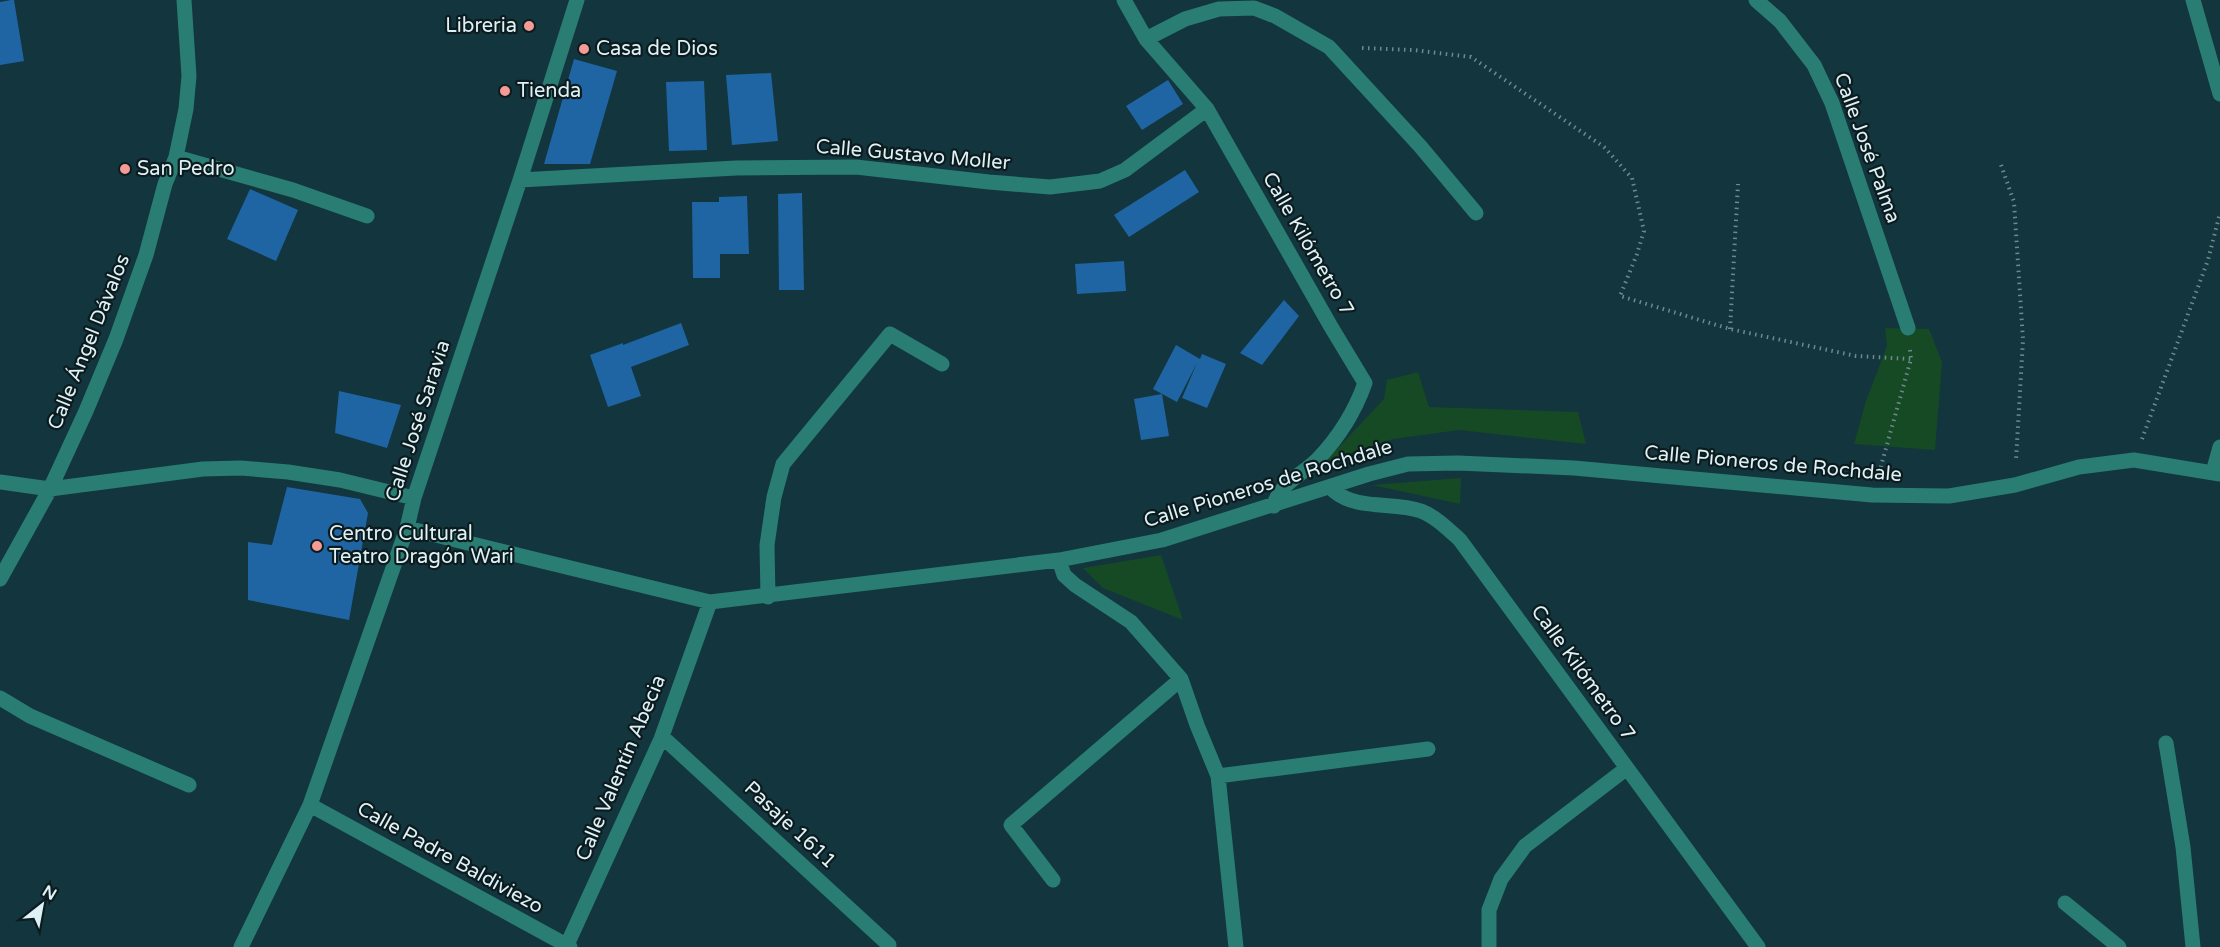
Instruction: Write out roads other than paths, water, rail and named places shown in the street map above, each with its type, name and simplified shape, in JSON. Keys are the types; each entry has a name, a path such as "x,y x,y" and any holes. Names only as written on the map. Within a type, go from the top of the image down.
{"street":[{"name":"Calle Ángel Dávalos","path":"0,579 50,489 116,339 147,255 162,194 176,157 186,109 189,76 184,0"},
{"name":"Calle José Saravia","path":"241,947 310,805 407,528 414,498 520,180 577,0"},
{"name":"Calle Kilómetro 7","path":"1124,0 1146,39 1207,109 1365,383 1357,407 1346,422 1318,459 1278,494 1274,506"},
{"name":"Calle José Palma","path":"1756,0 1780,21 1814,65 1832,103 1908,328"},
{"path":"2193,0 2220,94"},
{"path":"1146,39 1185,19 1219,9 1254,8 1275,16 1329,47 1420,146 1476,213"},
{"name":"Calle Gustavo Moller","path":"520,180 736,168 856,167 1050,187 1100,181 1125,170 1207,109"},
{"path":"176,157 293,190 367,216"},
{"path":"768,597 767,545 774,497 783,464 890,334 942,364"},
{"path":"2217,473 2220,447"},
{"name":"Calle Pioneros de Rochdale","path":"407,528 710,602 768,597 1059,560 1161,540 1274,506 1368,474 1408,464 1458,463 1574,468 1872,495 1949,496 2015,484 2079,467 2134,460 2217,473"},
{"path":"0,482 50,489 203,469 241,468 340,480 414,498"},
{"name":"Calle Kilómetro 7","path":"1333,486 1334,491 1349,501 1406,507 1424,512 1442,523 1460,540 1758,947"},
{"path":"1059,560 1064,575 1075,585 1131,622 1181,679 1218,776 1236,947"},
{"name":"Calle Valentín Abecia","path":"567,946 661,739 710,602"},
{"path":"1053,880 1011,825 1181,679"},
{"path":"0,698 30,716 189,785"},
{"name":"Pasaje 1611","path":"661,739 668,742 889,945"},
{"path":"2166,743 2183,847 2193,947"},
{"path":"1218,776 1428,749"},
{"path":"1488,947 1490,910 1501,879 1525,846 1627,768"},
{"name":"Calle Padre Baldiviezo","path":"310,805 567,946"},
{"path":"2065,903 2118,947"}],"place":[{"name":"Libreria","path":"529,26"},
{"name":"Casa de Dios","path":"584,49"},
{"name":"Tienda","path":"505,91"},
{"name":"San Pedro","path":"125,169"},
{"name":"Centro Cultural Teatro Dragón Wari","path":"317,546"}]}
